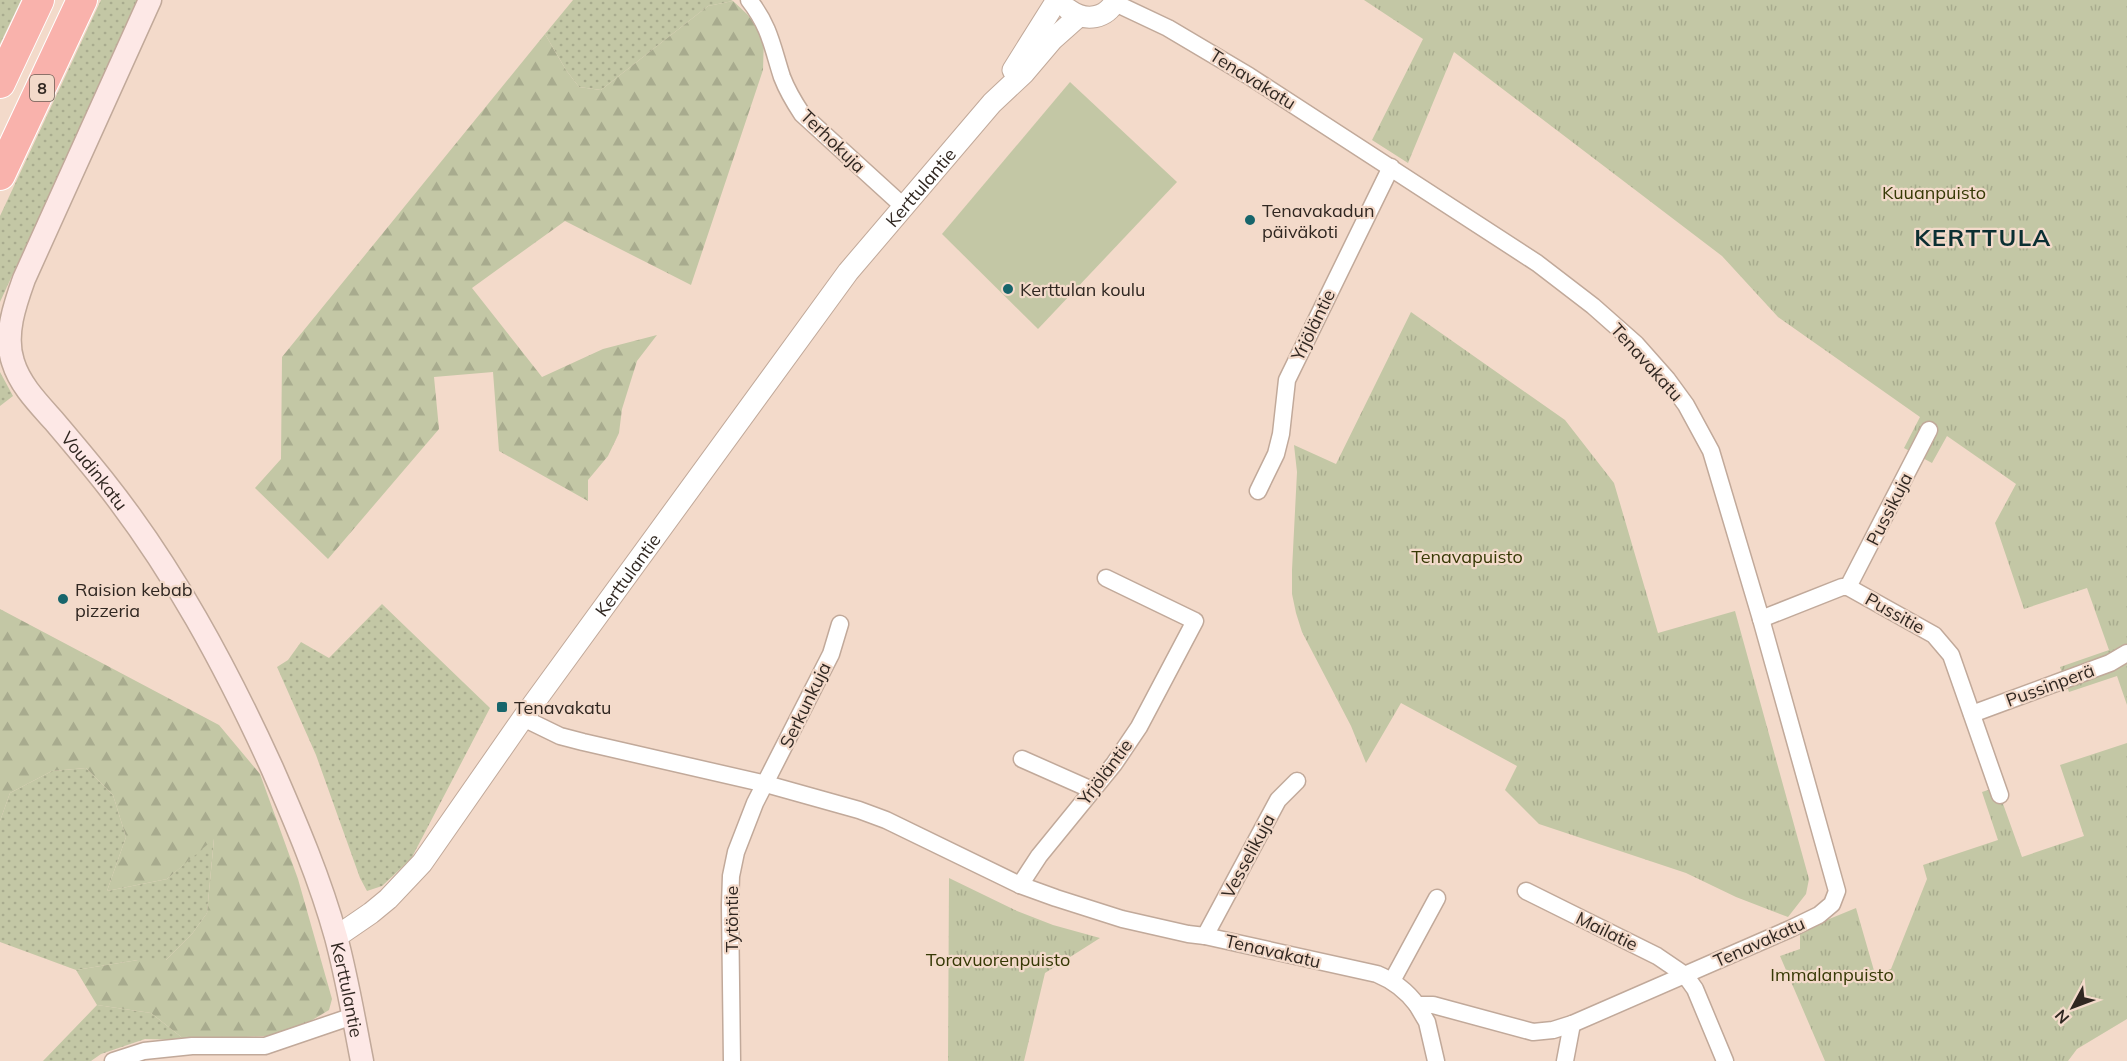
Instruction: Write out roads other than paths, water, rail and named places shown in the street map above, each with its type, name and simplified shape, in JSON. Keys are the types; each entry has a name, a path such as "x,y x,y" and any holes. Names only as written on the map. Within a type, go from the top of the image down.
{"highway":[{"name":"8","path":"0,83 39,0"},
{"name":"8","path":"0,175 82,0"}],"main road":[{"name":"Voudinkatu","path":"150,0 16,301 11,319 12,361 31,395 104,481 147,539 191,609 242,703 302,836 336,937"},
{"name":"Kerttulantie","path":"336,937 362,1061"}],"street":[{"name":"Terhokuja","path":"749,0 761,15 771,36 782,77 791,98 802,114 903,206"},
{"name":"Kerttulantie","path":"992,103 1059,0"},
{"path":"1059,0 1079,16 1097,17 1110,9 1115,1"},
{"name":"Tenavakatu","path":"524,718 560,736 766,784 859,810 886,820 1020,885 1122,919 1377,974 1407,992 1417,1005 1433,1005 1533,1032 1553,1030 1572,1024 1819,915 1833,904 1837,891 1761,619 1711,451 1686,405 1667,379 1636,345 1593,306 1537,263 1391,167 1188,39 1115,1"},
{"name":"Kerttulantie","path":"336,937 371,913 422,863 524,718 848,272 992,103 1024,73 1052,40 1079,16"},
{"name":"Yrjöläntie","path":"1258,491 1276,454 1281,434 1287,380 1391,167"},
{"name":"Pussikuja","path":"1848,587 1929,430"},
{"name":"Yrjöläntie","path":"1020,885 1040,856 1114,764 1139,727 1195,621 1106,578"},
{"name":"Pussitie","path":"1761,619 1842,587 1848,587 1934,635 1951,655 2000,795"},
{"name":"Serkunkuja","path":"766,784 831,654 840,624"},
{"name":"Pussinperä","path":"1972,714 2110,663 2127,653"},
{"path":"1022,759 1092,790"},
{"name":"Vesselikuja","path":"1205,936 1278,800 1297,782"},
{"name":"Tytöntie","path":"732,1061 731,876 736,852 755,803 766,784"},
{"name":"Mailatie","path":"1526,891 1658,956 1685,975"},
{"path":"1392,981 1437,898"},
{"path":"1685,975 1695,989 1725,1061"},
{"path":"1417,1005 1427,1022 1436,1061"},
{"path":"113,1061 144,1051 192,1046 265,1047 353,1016"},
{"path":"1565,1061 1572,1024"}],"place":[{"name":"Tenavakadun päiväkoti","path":"1250,220"},
{"name":"Kerttulan koulu","path":"1008,289"},
{"name":"Raision kebab pizzeria","path":"63,599"},
{"name":"Tenavakatu","path":"502,707"}],"district":[{"name":"KERTTULA","path":"1983,237"}],"park label":[{"name":"Kuuanpuisto","path":"1934,192"},
{"name":"Tenavapuisto","path":"1467,556"},
{"name":"Toravuorenpuisto","path":"998,959"},
{"name":"Immalanpuisto","path":"1832,974"}]}
